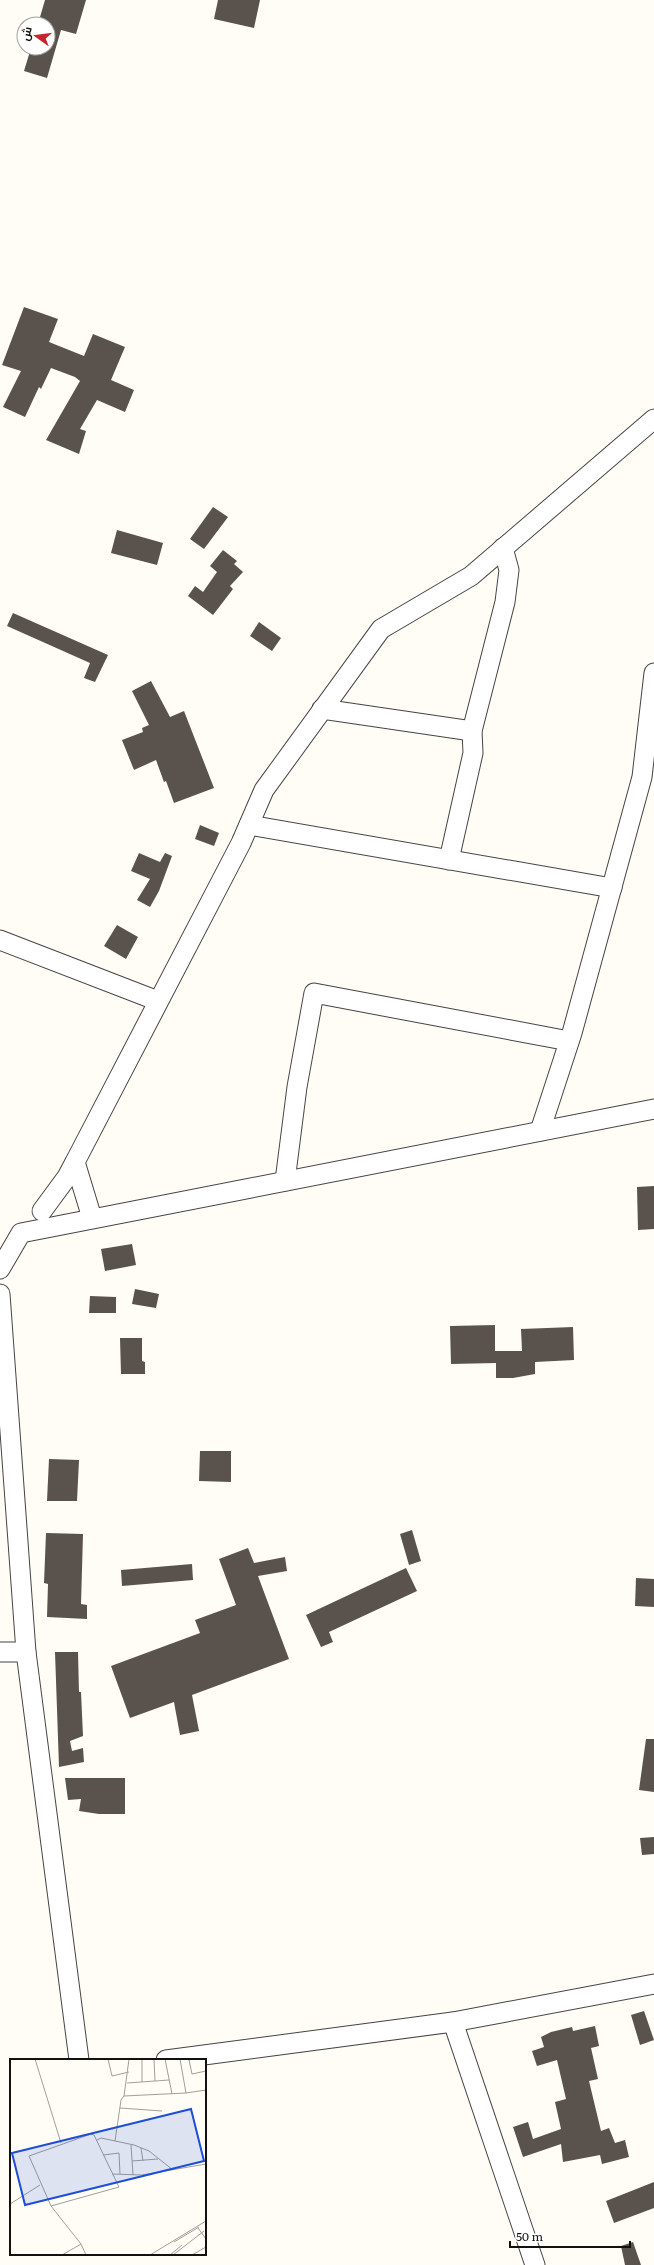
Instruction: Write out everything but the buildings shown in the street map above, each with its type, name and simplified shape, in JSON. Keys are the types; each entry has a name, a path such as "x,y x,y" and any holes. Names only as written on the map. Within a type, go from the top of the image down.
{"street":[{"path":"42,1211 67,1177 75,1162 249,825 264,790 381,629 471,576 654,419"},
{"path":"449,860 473,753 472,731 505,602 509,570 503,548"},
{"path":"540,1131 569,1041 642,777 654,673"},
{"path":"322,709 472,731"},
{"path":"249,825 612,888"},
{"path":"0,940 158,1001"},
{"path":"285,1181 297,1087 314,993 569,1041"},
{"path":"0,1269 21,1232 654,1110"},
{"path":"75,1162 92,1218"},
{"path":"0,1294 26,1652 79,2059"},
{"path":"0,1652 26,1652"},
{"path":"174,2059 453,2022 654,1984"},
{"path":"453,2022 535,2265"}]}
